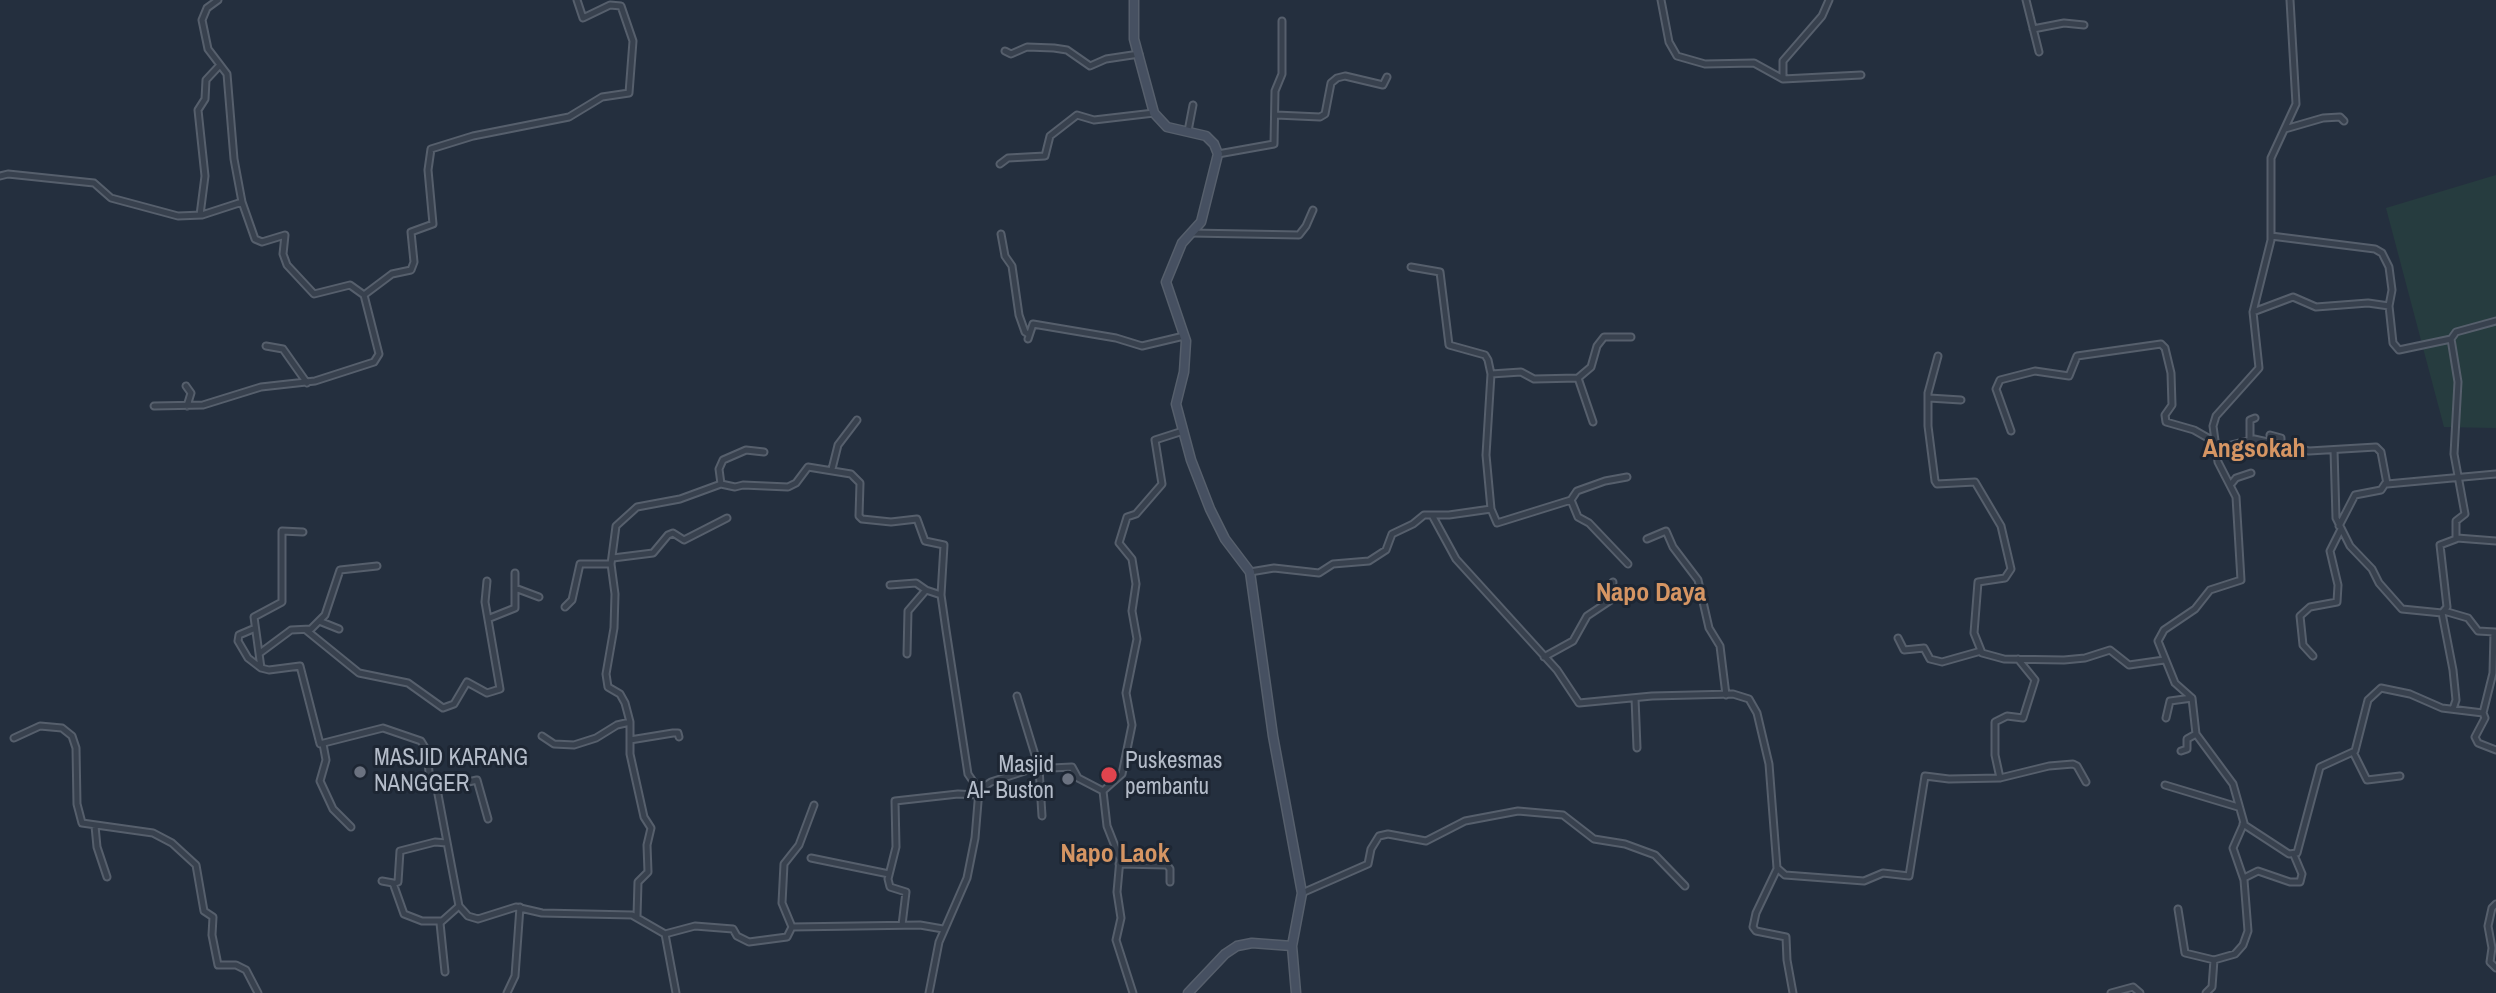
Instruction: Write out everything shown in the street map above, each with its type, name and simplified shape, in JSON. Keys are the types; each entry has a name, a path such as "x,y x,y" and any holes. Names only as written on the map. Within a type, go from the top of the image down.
{"street":[{"path":"154,406 187,406 237,397 261,387 307,383 374,362 379,356 364,295 350,285 314,293 287,265 283,254 285,235 262,242 255,239 243,202 234,159 227,74 208,50 202,20 208,8 218,0"},
{"path":"364,295 392,274 411,270 414,261 411,232 433,224 428,170 431,149 473,136 489,135 525,124 569,117 602,97 629,93 634,51 621,6 610,5 585,19 580,15 577,0"},
{"path":"1134,0 1134,39 1154,113 1164,125 1206,135 1218,154 1204,215 1174,259 1166,282 1185,335 1184,372 1176,399 1191,460 1217,527 1250,572 1272,736 1302,893 1292,946 1296,993"},
{"path":"1661,0 1669,42 1677,56 1705,64 1754,63 1783,79 1861,75"},
{"path":"1783,79 1783,61 1822,16 1829,0"},
{"path":"2026,0 2039,52"},
{"path":"2178,909 2185,953 2214,960 2233,955 2244,944 2249,918 2244,877 2233,848 2243,824 2233,784 2196,734 2192,698 2178,686 2158,642 2164,630 2195,609 2210,590 2241,580 2237,553 2237,503 2232,483 2220,467 2213,426 2216,416 2259,368 2253,312 2271,236 2271,158 2295,109 2291,0"},
{"path":"1218,154 1273,145 1275,91 1282,74 1282,21"},
{"path":"2033,29 2064,23 2084,25"},
{"path":"1005,51 1011,54 1027,47 1067,50 1090,66 1106,59 1139,54"},
{"path":"200,215 205,176 198,108 205,99 206,80 219,66"},
{"path":"1276,115 1321,117 1325,114 1328,93 1334,79 1345,76 1383,85 1387,77"},
{"path":"1188,131 1193,105"},
{"path":"1000,164 1008,158 1045,156 1050,136 1077,115 1094,120 1154,113"},
{"path":"2285,129 2323,118 2340,117 2344,121"},
{"path":"0,176 8,174 94,183 111,198 178,216 200,215 243,202"},
{"path":"1191,233 1299,235 1312,210"},
{"path":"1000,234 1005,256 1012,266 1019,315 1028,336 1033,324 1116,338 1142,346 1185,335"},
{"path":"2271,236 2364,247 2382,253 2392,281 2389,306 2393,343 2397,350 2451,339 2456,332 2496,321"},
{"path":"1411,267 1440,272 1449,328 1448,343 1487,356 1491,374 1486,454 1491,509 1497,523 1571,500 1577,491 1605,481 1627,477"},
{"path":"2253,312 2293,297 2316,307 2368,303 2389,306"},
{"path":"1491,374 1521,372 1534,379 1578,378 1591,367 1597,346 1604,337 1631,337"},
{"path":"2451,339 2458,382 2454,454 2465,514 2456,521 2457,538"},
{"path":"2011,431 1996,389 2000,380 2035,372 2069,376 2077,356 2161,344 2165,348 2171,373 2172,405 2165,415 2166,422 2194,430 2215,446 2250,439 2281,447 2334,450 2378,448 2385,484 2383,489 2354,497 2330,555 2338,585 2337,602 2329,606 2310,607 2300,616 2303,645 2313,656"},
{"path":"266,346 283,349 307,383"},
{"path":"1938,356 1930,378 1928,398 1928,426 1935,481 1937,484 1975,482 2001,526 2011,569 2005,578 1978,582 1974,629 1981,651"},
{"path":"1578,378 1593,422"},
{"path":"186,386 191,393 187,406"},
{"path":"1928,398 1961,400"},
{"path":"2250,439 2250,420 2255,418"},
{"path":"832,469 836,448 857,420"},
{"path":"2213,426 2217,434"},
{"path":"1102,791 1122,774 1132,725 1126,693 1137,639 1132,611 1136,584 1132,560 1119,543 1127,517 1136,514 1162,484 1155,440 1183,431"},
{"path":"2270,435 2281,439 2281,447"},
{"path":"722,484 719,469 723,460 747,450 764,452"},
{"path":"2334,450 2334,507 2340,528 2354,552 2372,569 2379,583 2402,610 2443,612 2468,618 2478,631 2495,632 2494,673 2483,713 2485,718 2475,737 2479,744 2496,750"},
{"path":"637,916 638,882 648,872 647,845 651,832 644,817 630,740 630,722 623,698 610,689 606,674 614,628 612,561 616,526 637,507 680,499 722,484 780,489 796,483 806,467 832,469 850,474 860,483 862,519 891,522 917,519 925,541 944,545 941,595 968,774 978,792 975,838 967,878 943,929 929,993"},
{"path":"2232,483 2236,478 2250,473"},
{"path":"2385,484 2496,474"},
{"path":"1571,500 1578,517 1589,523 1628,564"},
{"path":"1250,572 1274,568 1319,573 1333,564 1369,561 1386,550 1391,534 1413,524 1424,514 1491,509"},
{"path":"1432,515 1456,559 1544,657 1579,703 1635,698 1746,696 1757,713 1769,764 1777,869 1756,913 1753,926 1756,931 1786,937 1793,993"},
{"path":"565,607 572,600 580,564 653,553 668,535 673,533 684,540 727,517"},
{"path":"261,667 253,629 256,615 282,602 282,531 303,532"},
{"path":"1647,538 1666,531 1673,547 1698,580 1709,628 1720,646 1726,695"},
{"path":"2452,709 2456,700 2443,612 2447,607 2440,545 2457,538 2496,541"},
{"path":"306,630 328,612 340,570 377,566"},
{"path":"490,618 514,609 515,573"},
{"path":"260,653 291,629 306,630 359,673 408,683 443,708 454,704 467,682 487,693 500,689 485,597 486,580"},
{"path":"1544,657 1573,641 1587,616 1611,600 1613,582"},
{"path":"890,585 916,583 941,595"},
{"path":"515,588 539,597"},
{"path":"907,654 908,611 926,590"},
{"path":"319,621 339,629"},
{"path":"253,629 239,635 238,641 248,658 269,670 300,666 308,688 317,742 323,744 383,728 418,739 427,751 429,772 437,789 459,906 465,915 475,919 520,907 542,913 637,916 665,934 676,993"},
{"path":"1898,638 1902,649 1913,651 1924,648 1930,659 1942,662 1981,651 1995,658 2018,659 2085,658 2110,650 2129,665 2164,660"},
{"path":"2000,778 1995,755 1995,722 2007,716 2023,718 2035,680 2018,659"},
{"path":"2400,776 2367,780 2353,752 2368,700 2381,688 2410,694 2436,706 2483,713"},
{"path":"1017,696 1039,768 1042,816"},
{"path":"1635,698 1637,748"},
{"path":"2166,718 2170,702 2192,698"},
{"path":"542,736 554,744 574,745 596,738 617,724 630,722"},
{"path":"14,738 40,726 62,728 72,736 76,748 79,819 82,824 153,833 172,843 195,865 204,911 213,917 212,935 217,947 218,965 236,965 246,970 258,993"},
{"path":"630,740 673,733 678,733 679,737"},
{"path":"2181,751 2187,749 2188,738 2196,734"},
{"path":"323,744 326,767 320,781 334,809 351,827"},
{"path":"2294,855 2300,847 2320,767 2353,752"},
{"path":"1777,869 1788,876 1864,881 1883,873 1907,877 1911,873 1925,776 1949,779 2000,778 2049,765 2073,764 2086,782"},
{"path":"902,925 906,892 890,887 889,874 896,847 896,800 978,792 990,782 1039,768 1074,768 1078,778 1102,791"},
{"path":"437,789 477,780 488,819"},
{"path":"2165,785 2238,807"},
{"path":"1102,791 1107,826 1119,864 1117,892 1121,918 1116,940 1133,993"},
{"path":"665,934 691,926 732,929 737,936 751,943 787,937 792,927 782,903 784,864 799,845 814,805"},
{"path":"1302,893 1368,864 1371,849 1379,836 1388,834 1426,841 1465,821 1518,811 1563,815 1594,839 1625,844 1655,855 1685,886"},
{"path":"2243,824 2294,855 2302,874 2300,882 2290,882 2258,871 2244,877"},
{"path":"95,826 97,846 107,877"},
{"path":"382,881 393,884 398,882 400,851 435,842 447,843"},
{"path":"811,858 889,874"},
{"path":"1119,864 1168,866 1170,882"},
{"path":"393,884 404,914 422,921 441,921 459,906"},
{"path":"2496,904 2492,908 2488,926 2492,948 2490,962 2496,968"},
{"path":"507,993 515,976 520,907"},
{"path":"441,921 445,972"},
{"path":"792,927 902,925 943,929"},
{"path":"1188,993 1225,954 1237,946 1252,943 1292,946"},
{"path":"2206,993 2212,987 2214,960"},
{"path":"2111,993 2131,986 2140,993"}],"green space":[{"path":"2496,175 2496,428 2444,427 2386,208"}],"place":[{"name":"MASJID KARANG NANGGER","path":"360,772"},
{"name":"Puskesmas pembantu","path":"1109,775"},
{"name":"Masjid Al- Buston","path":"1068,779"}],"district":[{"name":"Angsokah","path":"2254,450"},
{"name":"Napo Daya","path":"1651,594"},
{"name":"Napo Laok","path":"1115,855"}]}
